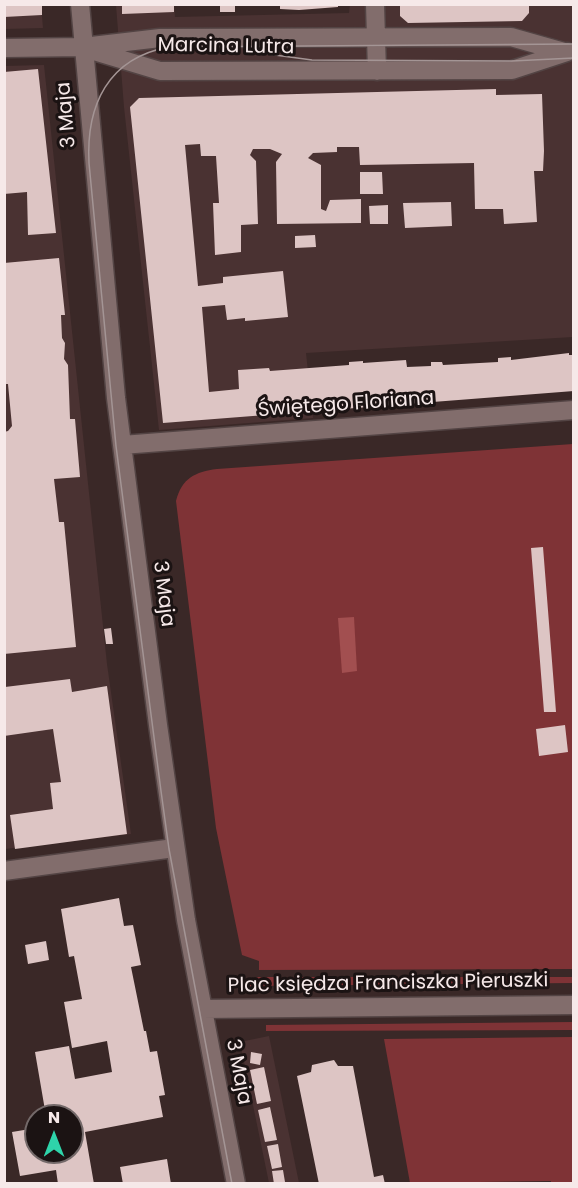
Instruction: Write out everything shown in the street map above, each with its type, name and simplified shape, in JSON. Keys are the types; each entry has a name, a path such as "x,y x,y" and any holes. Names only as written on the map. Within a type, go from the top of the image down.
{"street":[{"name":"3 Maja","path":"80,4 122,445 174,848 236,1184"},
{"path":"375,4 377,71"},
{"name":"Marcina Lutra","path":"83,47 160,38 511,37 569,52"},
{"name":"Marcina Lutra","path":"83,47 160,71 512,70 569,52"},
{"path":"4,48 83,47"},
{"name":"Świętego Floriana","path":"122,445 573,410"},
{"path":"4,871 174,848"},
{"name":"Plac księdza Franciszka Pieruszki","path":"203,1009 573,1005"}],"shaded area":[{"path":"350,4 573,5 573,337 306,353 313,418 159,430 124,107 116,5 174,5 175,17 349,13"},
{"path":"4,5 41,5 43,28 5,29"},
{"path":"44,65 107,664 131,834 5,849 4,66"},
{"path":"573,444 573,969 259,970 259,961 242,955 216,828 176,501 182,487 196,474 217,469"},
{"path":"354,617 357,671 342,673 338,618"},
{"path":"257,977 573,977 574,983 247,986"},
{"path":"573,1022 573,1030 266,1031 266,1025"},
{"path":"269,1036 299,1183 269,1183 240,1042"},
{"path":"573,1037 573,1183 551,1183 551,1181 410,1183 384,1039"}],"building":[{"path":"4,4 42,4 42,15 4,17"},
{"path":"122,4 174,4 174,12 122,14"},
{"path":"220,4 235,4 235,12 220,12"},
{"path":"280,4 338,4 338,7 299,10 280,9"},
{"path":"400,4 529,4 529,13 522,21 408,23 400,16"},
{"path":"38,69 56,233 28,235 27,192 4,194 4,72"},
{"path":"496,89 496,95 542,94 543,171 534,171 537,222 504,224 503,209 475,209 474,163 360,165 359,147 337,147 337,152 313,153 308,158 321,165 321,209 326,211 330,200 361,199 361,223 277,224 276,162 282,154 270,149 253,149 250,155 256,161 258,224 241,225 241,252 215,255 213,203 219,203 216,156 201,156 200,144 185,145 198,286 223,283 223,277 283,271 288,317 245,321 245,318 227,320 225,305 202,307 209,392 239,389 238,370 269,368 270,371 349,365 349,362 406,360 407,367 431,366 431,362 442,362 443,365 498,362 498,358 511,357 511,360 569,353 569,355 574,355 574,391 163,423 130,107 139,98"},
{"path":"360,172 382,172 383,194 360,194"},
{"path":"451,202 452,226 405,228 403,203"},
{"path":"388,205 388,224 370,224 369,206"},
{"path":"315,235 316,247 295,248 295,236"},
{"path":"59,258 65,315 61,315 62,338 65,343 64,359 68,365 70,419 75,419 80,477 54,479 59,522 64,522 76,647 4,654 4,432 12,426 8,384 4,384 4,263"},
{"path":"543,547 556,712 544,712 531,548"},
{"path":"111,628 113,644 106,644 104,629"},
{"path":"70,679 72,692 107,686 127,834 15,849 10,815 53,809 50,783 61,782 53,729 4,736 5,687"},
{"path":"565,725 568,752 539,756 536,729"},
{"path":"119,898 124,926 133,925 141,965 131,967 144,1031 146,1031 150,1052 157,1051 165,1095 159,1096 163,1117 85,1132 94,1184 58,1184 56,1170 20,1176 12,1132 24,1130 24,1164 84,1164 84,1104 44,1104 35,1052 69,1046 75,1079 112,1072 107,1041 72,1048 64,1002 82,999 74,956 69,957 61,909"},
{"path":"46,941 49,960 28,964 25,945"},
{"path":"251,1052 262,1054 260,1065 250,1063"},
{"path":"334,1060 338,1066 353,1066 374,1177 383,1175 385,1184 319,1184 297,1076 311,1072 312,1065"},
{"path":"264,1067 271,1101 257,1104 250,1070"},
{"path":"270,1107 277,1140 265,1142 258,1110"},
{"path":"278,1144 282,1167 272,1169 267,1146"},
{"path":"167,1159 171,1184 123,1184 120,1167"},
{"path":"283,1170 285,1182 274,1184 272,1171"}],"tram line":[{"path":"232,1184 169,849 116,446 89,163 89,142 97,104 105,87 116,73 130,62 148,53 169,47 574,44"},
{"path":"260,53 312,60 512,61 574,58"}]}
